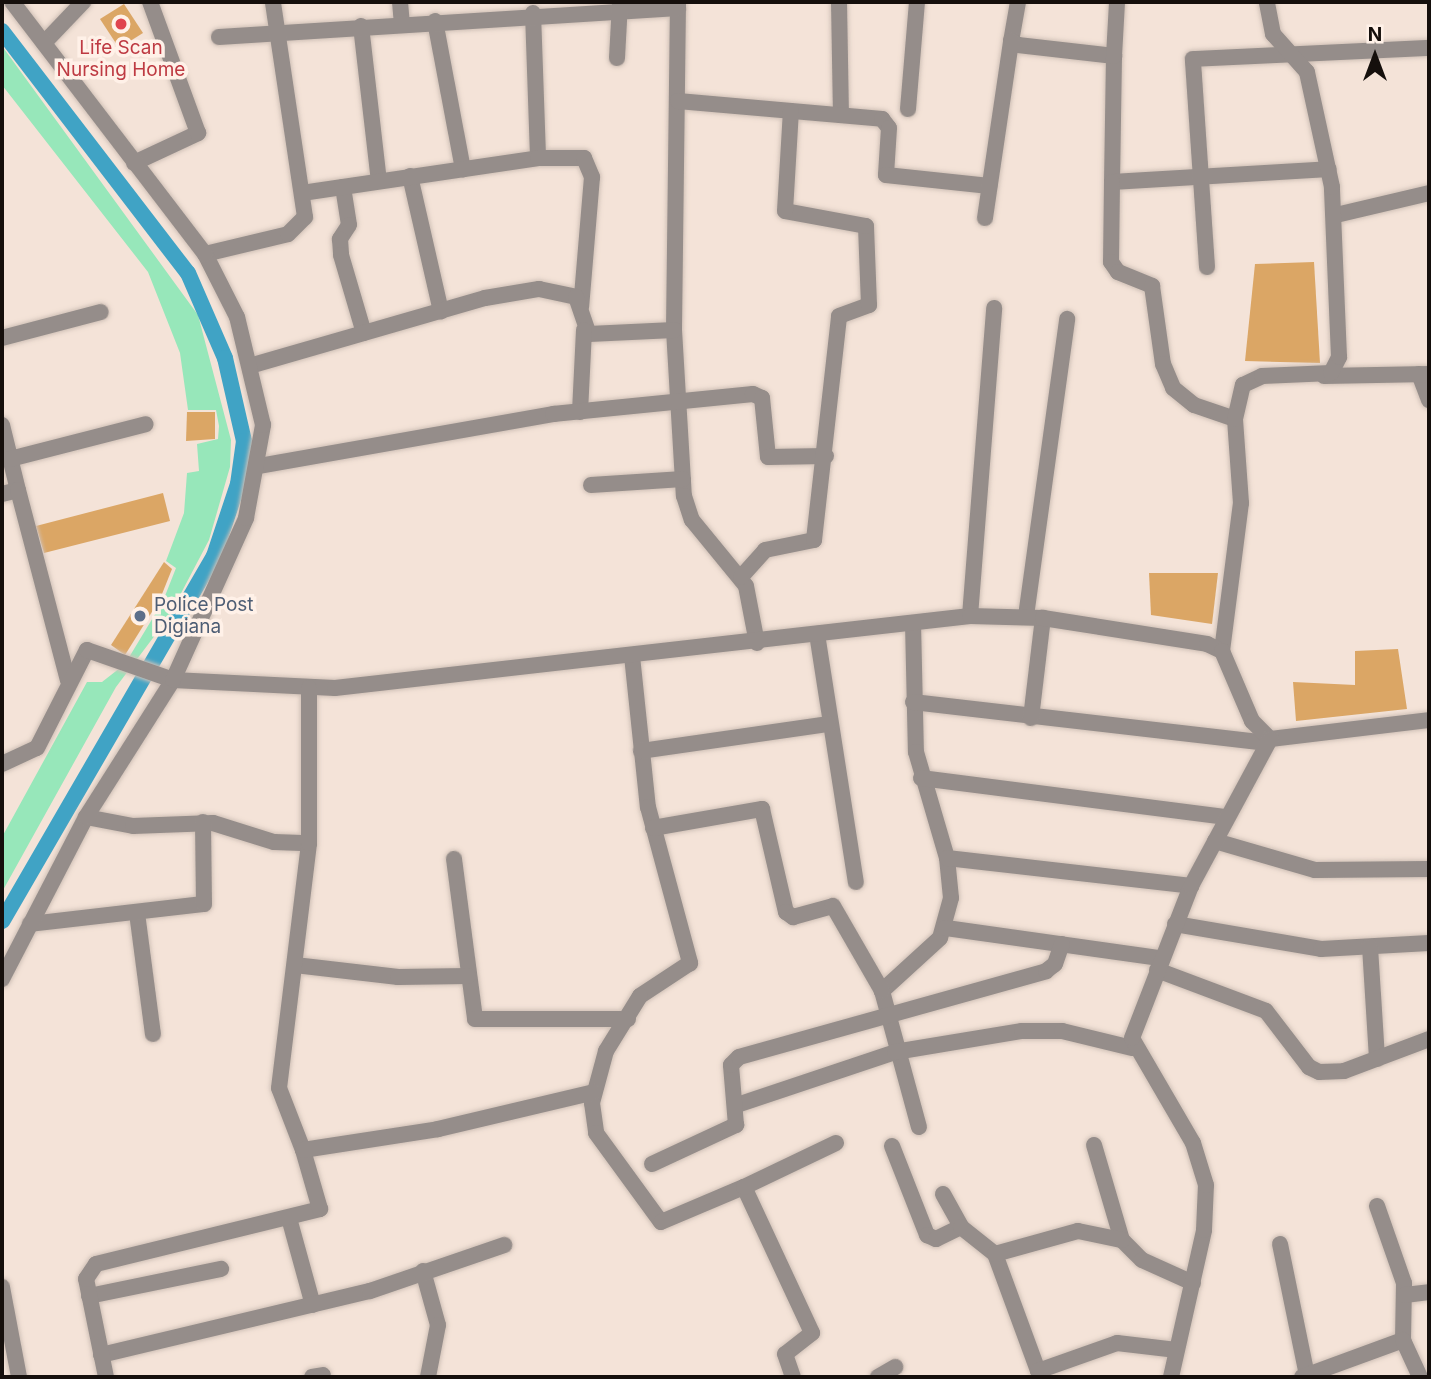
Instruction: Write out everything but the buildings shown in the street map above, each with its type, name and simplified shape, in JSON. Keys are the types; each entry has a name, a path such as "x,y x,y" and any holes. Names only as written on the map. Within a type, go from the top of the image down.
{"street":[{"path":"44,43 83,2"},
{"path":"134,163 198,133 150,2"},
{"path":"205,254 300,227 302,193 273,2"},
{"path":"400,2 402,24"},
{"path":"839,2 841,115"},
{"path":"908,109 917,2"},
{"path":"985,218 1018,2"},
{"path":"1117,2 1111,262 1118,272 1152,286 1163,364 1172,388 1194,405 1235,419"},
{"path":"1267,2 1273,34 1287,53 1307,72 1329,169 1336,215 1338,367 1318,377"},
{"path":"2,979 86,817 173,680 246,518 259,466 263,425 253,365 205,254 44,43 18,4"},
{"path":"219,37 435,21 474,10 533,13 620,5 678,5 674,330 676,403 683,480 691,520 741,577 757,643"},
{"path":"617,58 620,5"},
{"path":"533,13 538,158"},
{"path":"435,21 463,169"},
{"path":"361,26 379,181"},
{"path":"1011,41 1114,56"},
{"path":"1208,267 1190,62 1287,53 1429,48"},
{"path":"678,101 841,115 887,122 884,171 890,177 989,186"},
{"path":"741,577 765,550 814,540 826,456 839,316 869,305 868,231 862,223 785,211 791,111"},
{"path":"302,193 538,158 584,159 590,167 581,307 584,330 580,412"},
{"path":"1112,182 1329,169"},
{"path":"410,176 441,311"},
{"path":"343,187 349,225 340,239 341,255 364,333"},
{"path":"1336,215 1429,193"},
{"path":"253,365 441,311 539,289 567,292 581,307"},
{"path":"970,616 994,308"},
{"path":"2,338 100,312"},
{"path":"1026,617 1067,319"},
{"path":"584,330 604,335 674,330"},
{"path":"1269,741 1252,721 1222,650 1241,503 1235,419 1250,380 1424,374 1429,400"},
{"path":"259,466 580,412 759,395 768,457 826,456"},
{"path":"10,459 146,424"},
{"path":"2,425 68,681"},
{"path":"591,485 683,480"},
{"path":"2,494 18,490"},
{"path":"2,764 37,748 68,681 87,650 173,680 309,688 757,643 970,616 1043,618 1222,650"},
{"path":"1031,718 1043,618"},
{"path":"882,991 946,928 947,858 921,778 913,702 913,623"},
{"path":"817,634 828,724 856,881"},
{"path":"632,656 641,751 653,828 690,963 645,990 606,1051 593,1092 592,1114 601,1146 661,1222 744,1187 836,1143"},
{"path":"106,1377 86,1279 96,1264 289,1218 323,1205 279,1088 309,843 309,688"},
{"path":"913,702 1031,718 1269,741 1429,720"},
{"path":"641,751 828,724"},
{"path":"1132,1048 1158,964 1191,886 1269,741"},
{"path":"921,778 1227,817"},
{"path":"653,828 762,809 786,912 793,917 833,906 882,991 895,1052 919,1127"},
{"path":"86,817 133,826 203,822 274,842 309,843"},
{"path":"30,924 137,913 208,901 203,822"},
{"path":"1215,841 1315,870 1429,869"},
{"path":"947,858 1191,886"},
{"path":"454,859 472,1014 479,1021 628,1019"},
{"path":"137,913 153,1034"},
{"path":"1175,923 1321,949 1429,943"},
{"path":"946,928 1062,944 1158,964 1266,1011 1309,1067 1319,1072 1344,1071 1429,1039"},
{"path":"652,1164 733,1127 737,1105 734,1060 887,1014 1045,971 1055,964 1062,944"},
{"path":"1370,947 1377,1059"},
{"path":"295,965 398,977 468,976"},
{"path":"737,1105 895,1052 1044,1030 1132,1048 1202,1164 1207,1209 1171,1377"},
{"path":"303,1150 438,1129 593,1092"},
{"path":"1094,1145 1122,1240 1142,1260 1193,1283"},
{"path":"892,1146 927,1235 936,1238 961,1227"},
{"path":"744,1187 812,1333 785,1354 793,1377"},
{"path":"943,1194 961,1227 995,1254 1033,1374 1117,1343 1177,1350"},
{"path":"1377,1206 1405,1295 1403,1340 1420,1377"},
{"path":"289,1218 313,1305"},
{"path":"995,1254 1078,1231 1122,1240"},
{"path":"1280,1244 1305,1376 1403,1340"},
{"path":"100,1355 313,1305 504,1245"},
{"path":"89,1296 221,1269"},
{"path":"423,1271 438,1325 428,1377"},
{"path":"2,1287 19,1377"},
{"path":"1405,1295 1429,1292"},
{"path":"878,1377 895,1367"}],"green space":[{"path":"2,46 198,315 231,440 230,467 209,540 168,618 116,687 2,892 2,837 87,682 102,682 125,664 163,601 176,568 166,561 184,513 187,473 199,471 197,444 218,439 219,426 216,410 188,410 180,353 148,272 2,85"}],"waterway":[{"path":"2,31 188,273 225,358 244,441 238,484 214,556 2,921"}],"place":[{"name":"Life Scan Nursing Home","path":"121,24"},
{"name":"Police Post Digiana","path":"140,616"}]}
